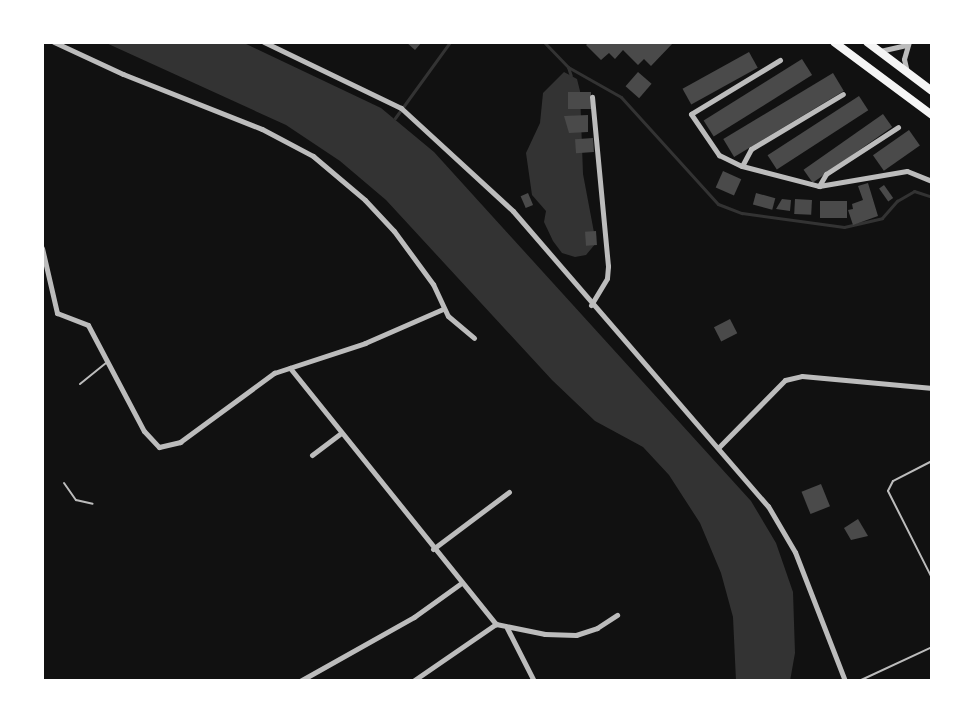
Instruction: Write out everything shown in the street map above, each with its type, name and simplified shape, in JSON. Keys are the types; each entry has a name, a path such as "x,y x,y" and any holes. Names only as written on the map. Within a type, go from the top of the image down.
{"highway":[{"path":"834,42 932,115"},
{"path":"867,42 932,91"}],"street":[{"path":"54,42 123,74 262,129 313,156 365,200 403,241 433,284 443,309 456,327 474,338"},
{"path":"264,42 401,108 513,211 591,305 719,447 782,527 845,681"},
{"path":"878,51 908,43 908,74"},
{"path":"780,60 691,114 719,155 742,166 819,186 901,171 932,181"},
{"path":"742,166 751,148 843,93"},
{"path":"591,305 607,278 608,266 592,97"},
{"path":"819,186 826,174 898,127"},
{"path":"42,248 57,313 88,325 144,431 152,442 165,447 180,442 257,382 290,368 365,343 443,309"},
{"path":"290,368 460,584 496,624 507,628 576,635 597,628 618,615"},
{"path":"719,447 785,380 802,375 932,388"},
{"path":"312,455 341,433"},
{"path":"433,549 509,492"},
{"path":"300,681 414,616 460,584"},
{"path":"413,681 496,624"},
{"path":"507,628 534,681"}],"lane":[{"path":"678,42 696,42"},
{"path":"80,384 108,361"},
{"path":"932,461 893,481 888,491 932,578"},
{"path":"64,483 76,500 93,504"},
{"path":"859,681 930,648"}],"shaded area":[{"path":"104,42 242,42 381,108 434,152 751,501 776,543 793,592 795,653 790,681 736,681 733,617 721,573 700,523 669,475 643,447 595,421 552,380 386,200 340,161 286,125"},
{"path":"564,72 577,79 580,91 583,174 596,243 586,255 575,257 562,253 544,222 546,211 532,195 526,153 540,123 543,93"}],"building":[{"path":"406,42 422,42 415,50"},
{"path":"589,42 673,43 651,66 644,59 638,65 623,50 615,59 609,53 601,60 586,45"},
{"path":"749,52 758,68 691,105 683,89"},
{"path":"802,59 812,75 714,137 704,120"},
{"path":"638,72 652,84 639,98 626,86"},
{"path":"833,73 844,91 734,157 723,139"},
{"path":"568,92 591,92 591,109 568,109"},
{"path":"859,96 868,110 777,170 768,155"},
{"path":"883,114 892,127 813,183 804,170"},
{"path":"588,115 588,132 569,133 564,116"},
{"path":"909,130 920,146 884,171 873,155"},
{"path":"593,138 594,152 576,153 575,139"},
{"path":"723,171 741,179 734,196 716,187"},
{"path":"868,183 878,216 853,225 848,210 853,209 852,204 863,200 858,186"},
{"path":"884,185 893,198 888,202 879,188"},
{"path":"528,193 533,205 526,208 521,196"},
{"path":"756,193 775,198 772,210 753,205"},
{"path":"782,199 791,200 790,211 776,209"},
{"path":"795,199 812,200 811,215 794,214"},
{"path":"820,201 847,201 847,218 820,218"},
{"path":"596,231 597,245 586,246 585,232"},
{"path":"730,319 737,333 721,341 714,327"},
{"path":"821,484 830,506 811,514 802,492"},
{"path":"858,519 868,536 851,540 844,528"}],"waterway":[{"path":"395,118 450,42"},
{"path":"544,42 568,67 571,76"},
{"path":"568,67 621,97 718,204 742,213 844,227 882,218 897,201 914,191 932,197"}]}
